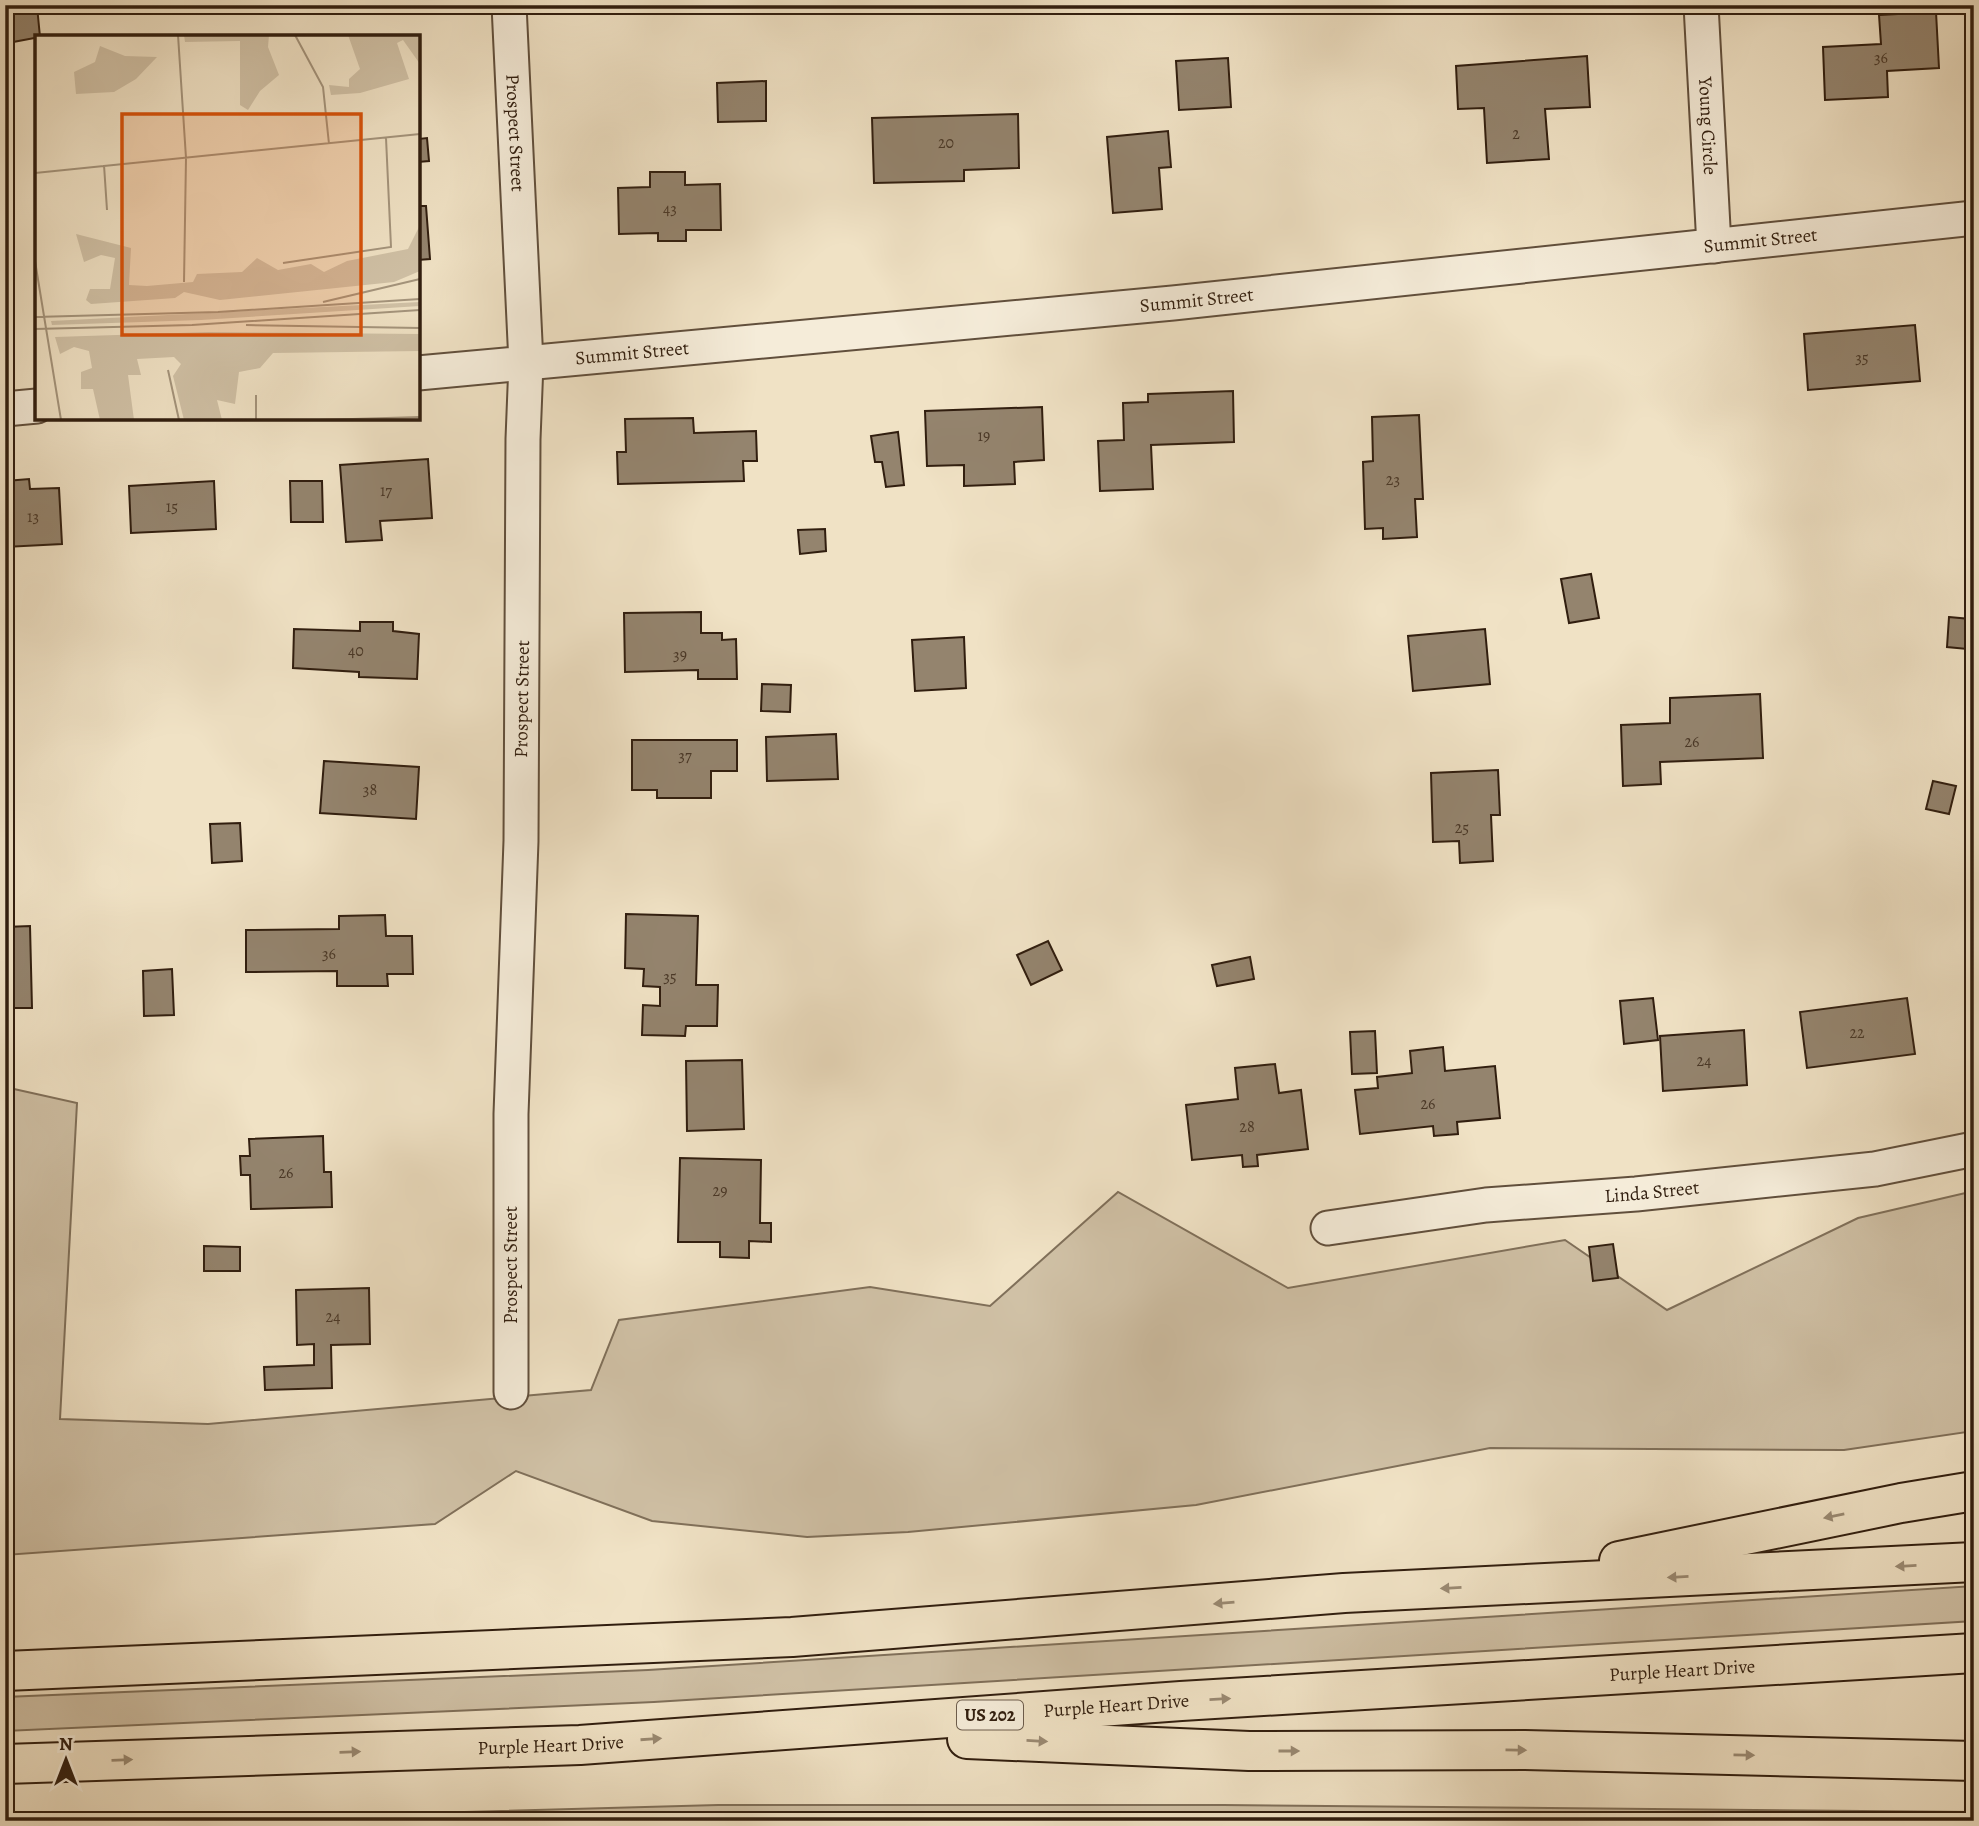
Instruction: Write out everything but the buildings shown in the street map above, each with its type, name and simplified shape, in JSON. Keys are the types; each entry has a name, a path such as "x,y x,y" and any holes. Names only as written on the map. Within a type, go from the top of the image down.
{"main road":[{"path":"1504,1586 1768,1530 1974,1491"},
{"path":"5,1671 792,1637 1344,1593 1974,1562"},
{"name":"Purple Heart Drive","path":"5,1764 580,1745 1181,1701 1974,1653"},
{"path":"748,1732 1025,1740 1249,1751 1512,1750 1974,1761"}],"street":[{"name":"Prospect Street","path":"509,5 526,363 523,439 521,841 511,1114 511,1392"},
{"name":"Young Circle","path":"1701,5 1714,246"},
{"name":"Summit Street","path":"420,373 1173,303 1974,218"},
{"path":"5,409 35,406"},
{"name":"Linda Street","path":"1328,1228 1486,1205 1636,1194 1875,1169 1974,1149"}],"shaded area":[{"path":"5,1087 77,1103 60,1419 208,1424 591,1390 619,1320 870,1287 990,1306 1118,1192 1288,1288 1565,1240 1667,1310 1858,1218 1974,1191 1974,1431 1844,1450 1490,1448 1196,1505 908,1532 807,1537 652,1521 516,1471 435,1524 5,1555"},
{"path":"1974,1586 1974,1621 654,1702 5,1731 5,1697 648,1670"},
{"path":"718,1805 1223,1805 1974,1812 1974,1821 140,1821"}]}
